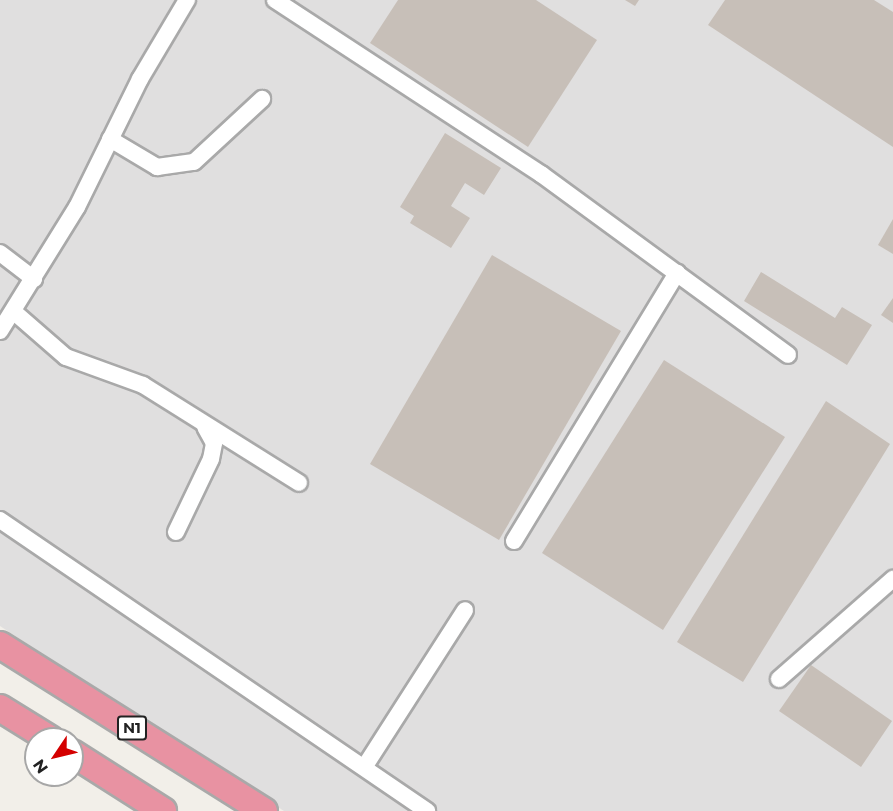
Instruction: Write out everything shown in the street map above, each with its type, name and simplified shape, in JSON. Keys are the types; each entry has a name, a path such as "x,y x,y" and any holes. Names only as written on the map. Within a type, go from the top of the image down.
{"highway":[{"name":"N1","path":"0,645 264,811"},
{"path":"0,708 31,727"},
{"path":"84,761 162,811"}],"lane":[{"path":"0,330 77,207 140,79 187,0"},
{"path":"275,0 541,174 788,355"},
{"path":"110,139 157,167 194,162 262,99"},
{"path":"0,253 34,279"},
{"path":"514,541 677,273"},
{"path":"13,311 66,357 143,385 206,427 299,483"},
{"path":"176,532 212,459 214,443 206,427"},
{"path":"0,520 365,766 427,811"},
{"path":"779,679 893,579"},
{"path":"365,766 465,610"}],"shaded area":[{"path":"0,0 893,0 893,811 284,811 0,626"}],"building":[{"path":"398,0 536,0 597,40 528,147 370,43"},
{"path":"625,0 639,0 635,6"},
{"path":"725,0 874,0 893,12 893,147 708,25"},
{"path":"445,133 501,168 484,195 465,183 451,206 470,218 451,248 410,223 414,216 400,207"},
{"path":"893,219 893,254 878,245"},
{"path":"492,255 621,331 499,540 370,464"},
{"path":"761,272 835,318 842,307 872,325 847,365 744,301"},
{"path":"893,298 893,323 881,315"},
{"path":"664,360 785,437 663,630 542,553"},
{"path":"826,401 890,444 743,682 677,642"},
{"path":"811,665 892,721 861,767 779,711"}]}
